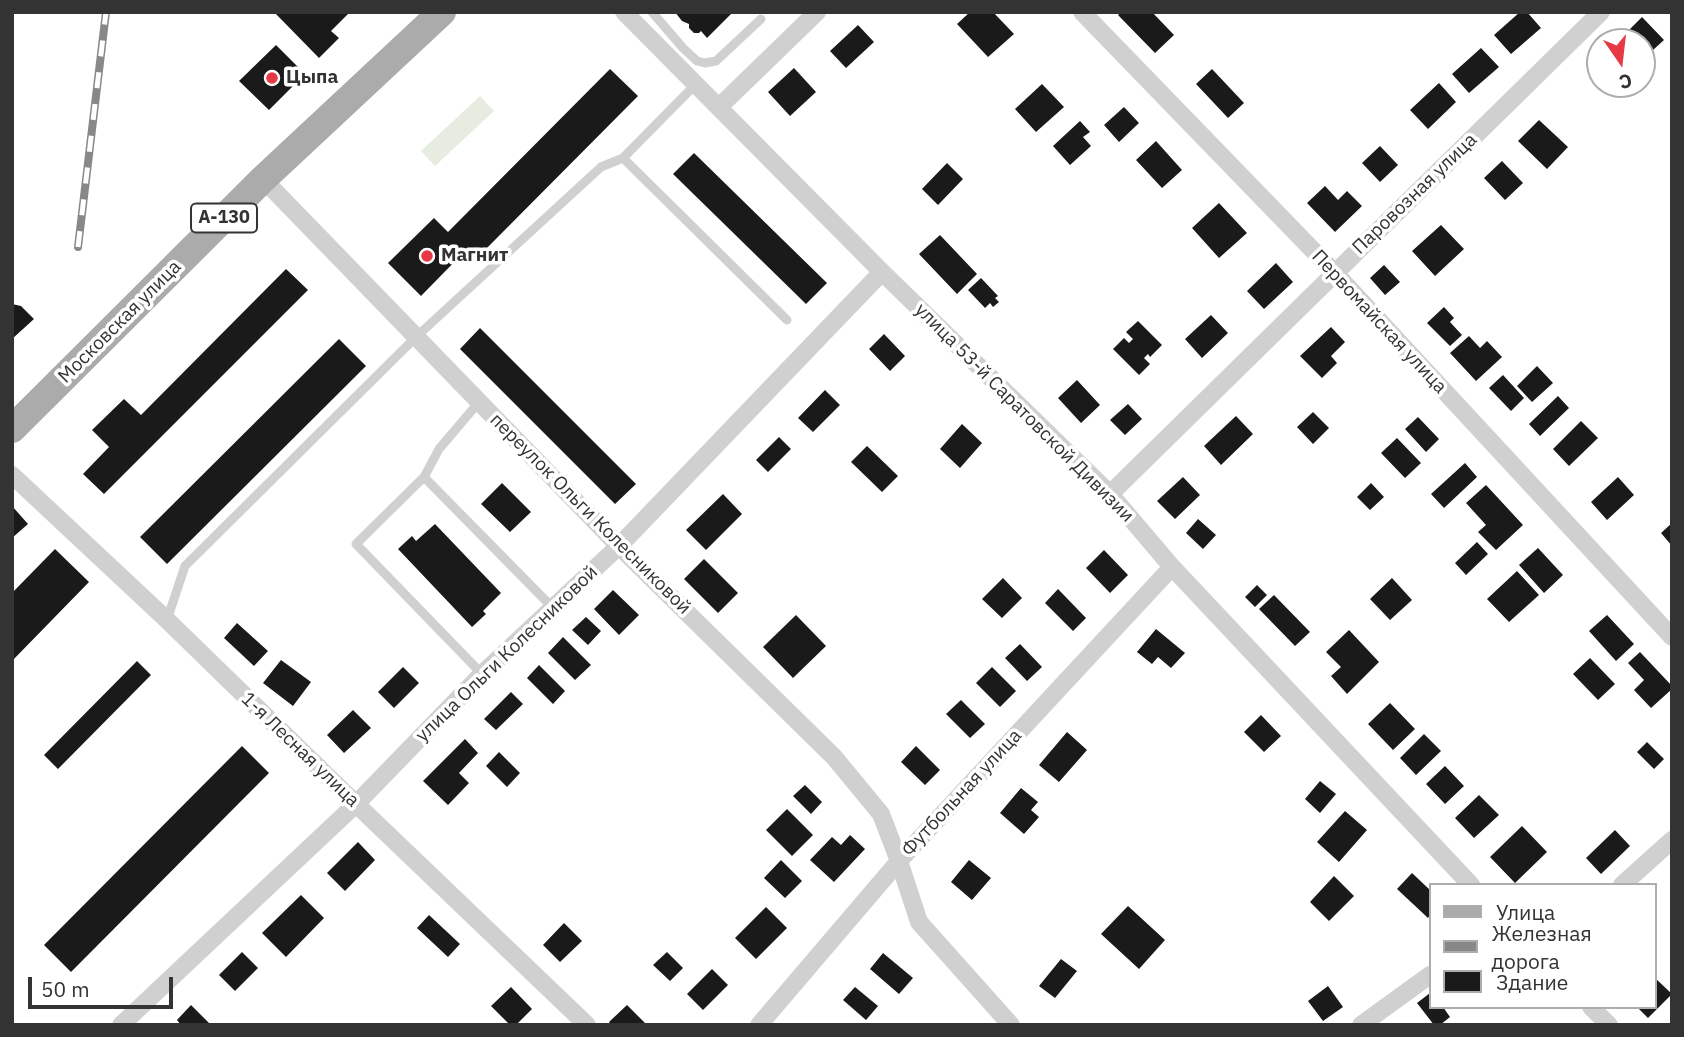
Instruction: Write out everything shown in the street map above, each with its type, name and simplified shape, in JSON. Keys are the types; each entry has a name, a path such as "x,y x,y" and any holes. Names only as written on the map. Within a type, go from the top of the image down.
{"main road":[{"name":"Московская улица","path":"12,428 263,179 442,12"}],"street":[{"name":"улица 53-й Саратовской Дивизии","path":"624,12 882,272 1110,494 1172,567 1469,883"},
{"path":"719,107 817,12"},
{"name":"Первомайская улица","path":"1082,12 1335,274 1672,637"},
{"name":"Паровозная улица","path":"1110,494 1601,12"},
{"name":"переулок Ольги Колесниковой","path":"263,179 619,546 834,757 881,814 919,922 1011,1025"},
{"name":"улица Ольги Колесниковой","path":"121,1025 355,804 482,674 619,546 882,272"},
{"name":"1-я Лесная улица","path":"12,475 167,620 587,1025"},
{"name":"Футбольная улица","path":"759,1025 899,861 1172,567"},
{"path":"1624,883 1672,839"},
{"path":"1361,1025 1428,976"},
{"path":"1593,1009 1609,1025"}],"lane":[{"path":"652,12 690,55 705,63 716,61 761,19"},
{"path":"167,620 185,566 416,337 601,167 623,158 696,84"},
{"path":"623,158 787,320"},
{"path":"479,402 439,449 424,477 356,544 482,674"},
{"path":"424,477 553,608"}],"shaded area":[{"path":"480,96 494,111 435,166 421,151"}],"building":[{"path":"274,12 350,12 331,31 339,38 319,58"},
{"path":"675,12 733,12 707,38 701,31 694,33 689,24 682,21"},
{"path":"970,12 993,12 1014,34 988,57 957,24"},
{"path":"1121,12 1152,12 1174,35 1155,53 1118,15"},
{"path":"1520,12 1527,12 1541,28 1511,54 1494,35"},
{"path":"1642,17 1653,28 1631,28"},
{"path":"858,25 874,42 846,68 830,51"},
{"path":"1656,32 1664,40 1656,47"},
{"name":"Цыпа","path":"276,45 305,74 269,110 239,81"},
{"path":"1481,48 1499,67 1469,93 1452,74"},
{"path":"794,68 816,92 790,116 768,92"},
{"path":"610,69 638,96 476,259 466,250 421,296 388,263 434,218 448,232"},
{"path":"1212,69 1244,103 1228,118 1196,84"},
{"path":"1439,83 1456,102 1428,129 1410,110"},
{"path":"1042,84 1064,107 1036,132 1015,109"},
{"path":"1124,107 1139,123 1119,142 1104,125"},
{"path":"1539,120 1568,147 1547,169 1518,141"},
{"path":"1080,121 1090,132 1083,137 1091,146 1070,165 1053,146"},
{"path":"1156,141 1182,170 1162,188 1136,160"},
{"path":"1380,146 1398,165 1380,182 1362,163"},
{"path":"694,153 827,283 806,304 673,174"},
{"path":"1502,161 1523,183 1505,200 1484,178"},
{"path":"947,163 963,179 938,205 922,189"},
{"path":"1325,186 1338,200 1347,191 1362,206 1335,232 1307,203"},
{"path":"1219,203 1247,233 1219,258 1192,228"},
{"path":"1441,225 1464,249 1435,276 1412,251"},
{"path":"940,235 977,274 957,294 919,254"},
{"path":"1276,263 1293,282 1264,309 1247,291"},
{"path":"1384,265 1400,282 1385,295 1370,278"},
{"path":"286,269 308,290 104,494 83,474 109,447 92,430 124,399 141,415"},
{"path":"981,278 998,296 995,298 999,302 993,307 990,303 985,308 968,290"},
{"path":"12,304 21,306 34,319 12,339"},
{"path":"1444,307 1454,318 1450,322 1462,335 1450,346 1427,323"},
{"path":"1211,315 1228,333 1202,358 1185,339"},
{"path":"1138,321 1162,345 1150,357 1148,354 1144,358 1150,364 1139,375 1113,349 1124,338 1129,343 1133,339 1126,332"},
{"path":"1331,327 1345,342 1331,356 1337,363 1322,378 1300,356"},
{"path":"480,328 636,484 615,504 460,349"},
{"path":"884,334 905,356 890,371 869,349"},
{"path":"1469,336 1480,348 1487,341 1502,357 1476,381 1450,353"},
{"path":"339,339 366,366 167,564 140,537"},
{"path":"1537,366 1553,383 1532,402 1517,386"},
{"path":"1503,375 1524,398 1511,411 1489,388"},
{"path":"1077,380 1100,405 1081,423 1058,398"},
{"path":"825,390 840,405 813,432 798,418"},
{"path":"1558,396 1569,408 1540,436 1529,424"},
{"path":"1128,404 1142,419 1125,435 1110,420"},
{"path":"1313,412 1329,428 1313,444 1297,427"},
{"path":"1236,416 1253,434 1221,465 1204,446"},
{"path":"1418,417 1439,439 1426,452 1405,429"},
{"path":"1581,421 1598,438 1569,466 1553,449"},
{"path":"962,424 982,443 960,468 940,449"},
{"path":"779,437 791,449 768,472 756,460"},
{"path":"1397,438 1421,463 1405,478 1381,453"},
{"path":"867,446 898,476 882,492 851,462"},
{"path":"1465,463 1477,477 1444,508 1431,494"},
{"path":"1183,477 1200,495 1175,519 1157,501"},
{"path":"1618,477 1634,495 1607,520 1591,502"},
{"path":"502,483 531,512 510,532 481,504"},
{"path":"1371,483 1384,497 1370,510 1357,497"},
{"path":"1486,485 1523,525 1496,550 1478,532 1486,525 1466,503"},
{"path":"723,494 742,514 706,550 686,530"},
{"path":"12,506 28,524 12,538"},
{"path":"1198,519 1216,535 1203,549 1186,533"},
{"path":"1672,523 1672,546 1661,533"},
{"path":"435,524 501,593 483,611 486,614 472,627 398,549 412,536 416,541"},
{"path":"1477,542 1488,554 1466,575 1455,563"},
{"path":"1538,548 1563,575 1544,593 1519,565"},
{"path":"55,549 89,582 12,661 12,593"},
{"path":"1104,550 1128,575 1110,593 1086,568"},
{"path":"704,559 738,593 718,613 684,579"},
{"path":"1517,571 1539,595 1509,622 1487,599"},
{"path":"1003,578 1022,598 1002,618 982,599"},
{"path":"1392,578 1412,600 1390,620 1370,599"},
{"path":"1257,585 1267,595 1255,607 1245,597"},
{"path":"1058,589 1086,618 1073,631 1045,603"},
{"path":"613,590 639,615 619,635 594,609"},
{"path":"1274,595 1310,632 1295,646 1259,609"},
{"path":"796,615 826,646 793,678 763,647"},
{"path":"1607,615 1634,644 1616,661 1589,631"},
{"path":"586,617 601,631 588,645 572,630"},
{"path":"237,623 268,651 254,666 224,638"},
{"path":"1156,629 1185,653 1171,668 1158,657 1152,664 1137,652"},
{"path":"1349,630 1379,662 1347,694 1331,676 1341,667 1326,652"},
{"path":"563,637 591,665 575,680 548,653"},
{"path":"1020,644 1042,667 1027,681 1005,658"},
{"path":"1640,652 1672,686 1651,708 1634,690 1644,680 1628,663"},
{"path":"1590,658 1615,684 1598,700 1573,674"},
{"path":"281,660 311,682 293,706 263,683"},
{"path":"137,661 151,675 58,769 44,755"},
{"path":"539,665 565,691 553,704 527,678"},
{"path":"403,667 419,683 394,708 378,692"},
{"path":"992,667 1016,691 1000,707 976,683"},
{"path":"511,692 523,704 496,730 484,719"},
{"path":"961,700 985,724 970,738 946,714"},
{"path":"1390,703 1415,729 1393,750 1368,724"},
{"path":"353,710 371,728 344,753 327,735"},
{"path":"1261,715 1281,736 1264,752 1244,732"},
{"path":"1067,732 1087,750 1059,782 1039,765"},
{"path":"1424,734 1441,751 1416,775 1400,758"},
{"path":"465,739 478,753 459,773 469,783 448,805 423,781"},
{"path":"1647,742 1664,759 1654,769 1637,752"},
{"path":"242,746 269,773 71,972 44,945"},
{"path":"916,746 940,770 925,785 901,762"},
{"path":"499,752 520,773 507,787 486,766"},
{"path":"1445,766 1464,786 1445,804 1426,784"},
{"path":"1320,781 1336,794 1320,813 1305,799"},
{"path":"805,785 822,802 811,814 793,796"},
{"path":"1021,788 1038,802 1031,810 1039,817 1024,834 1000,813"},
{"path":"1479,795 1499,815 1474,838 1455,818"},
{"path":"787,809 813,835 792,856 766,830"},
{"path":"1345,811 1367,830 1339,862 1317,842"},
{"path":"1522,826 1547,852 1515,883 1490,857"},
{"path":"1615,830 1630,846 1601,874 1586,858"},
{"path":"850,835 865,849 834,882 810,860 832,837 841,845"},
{"path":"358,842 375,860 345,891 327,873"},
{"path":"781,860 802,881 785,898 764,878"},
{"path":"969,860 991,878 972,900 951,882"},
{"path":"1412,873 1428,888 1428,918 1397,889"},
{"path":"1334,876 1354,896 1329,921 1310,902"},
{"path":"301,895 324,918 286,957 262,933"},
{"path":"1128,906 1165,940 1139,969 1101,934"},
{"path":"766,907 787,928 756,959 735,938"},
{"path":"429,915 460,944 448,957 417,928"},
{"path":"564,923 582,941 560,962 543,945"},
{"path":"242,952 258,968 235,991 219,975"},
{"path":"667,952 683,968 670,981 653,965"},
{"path":"883,953 913,978 899,994 870,969"},
{"path":"1061,959 1077,971 1055,998 1039,986"},
{"path":"712,969 728,985 703,1010 687,994"},
{"path":"1656,979 1672,994 1648,1018 1639,1009 1656,1009"},
{"path":"1328,986 1343,1007 1323,1021 1308,1001"},
{"path":"511,987 532,1009 516,1025 510,1025 491,1006"},
{"path":"855,987 878,1006 866,1020 843,1000"},
{"path":"1428,995 1428,1009 1444,1009 1450,1017 1440,1025 1434,1025 1417,1003"},
{"path":"191,1005 211,1025 181,1025 177,1020"},
{"path":"627,1005 647,1025 611,1025 609,1022"}],"railway":[{"path":"78,247 106,12"}],"place":[{"name":"Цыпа","path":"272,78"},
{"name":"Магнит","path":"427,256"}]}
